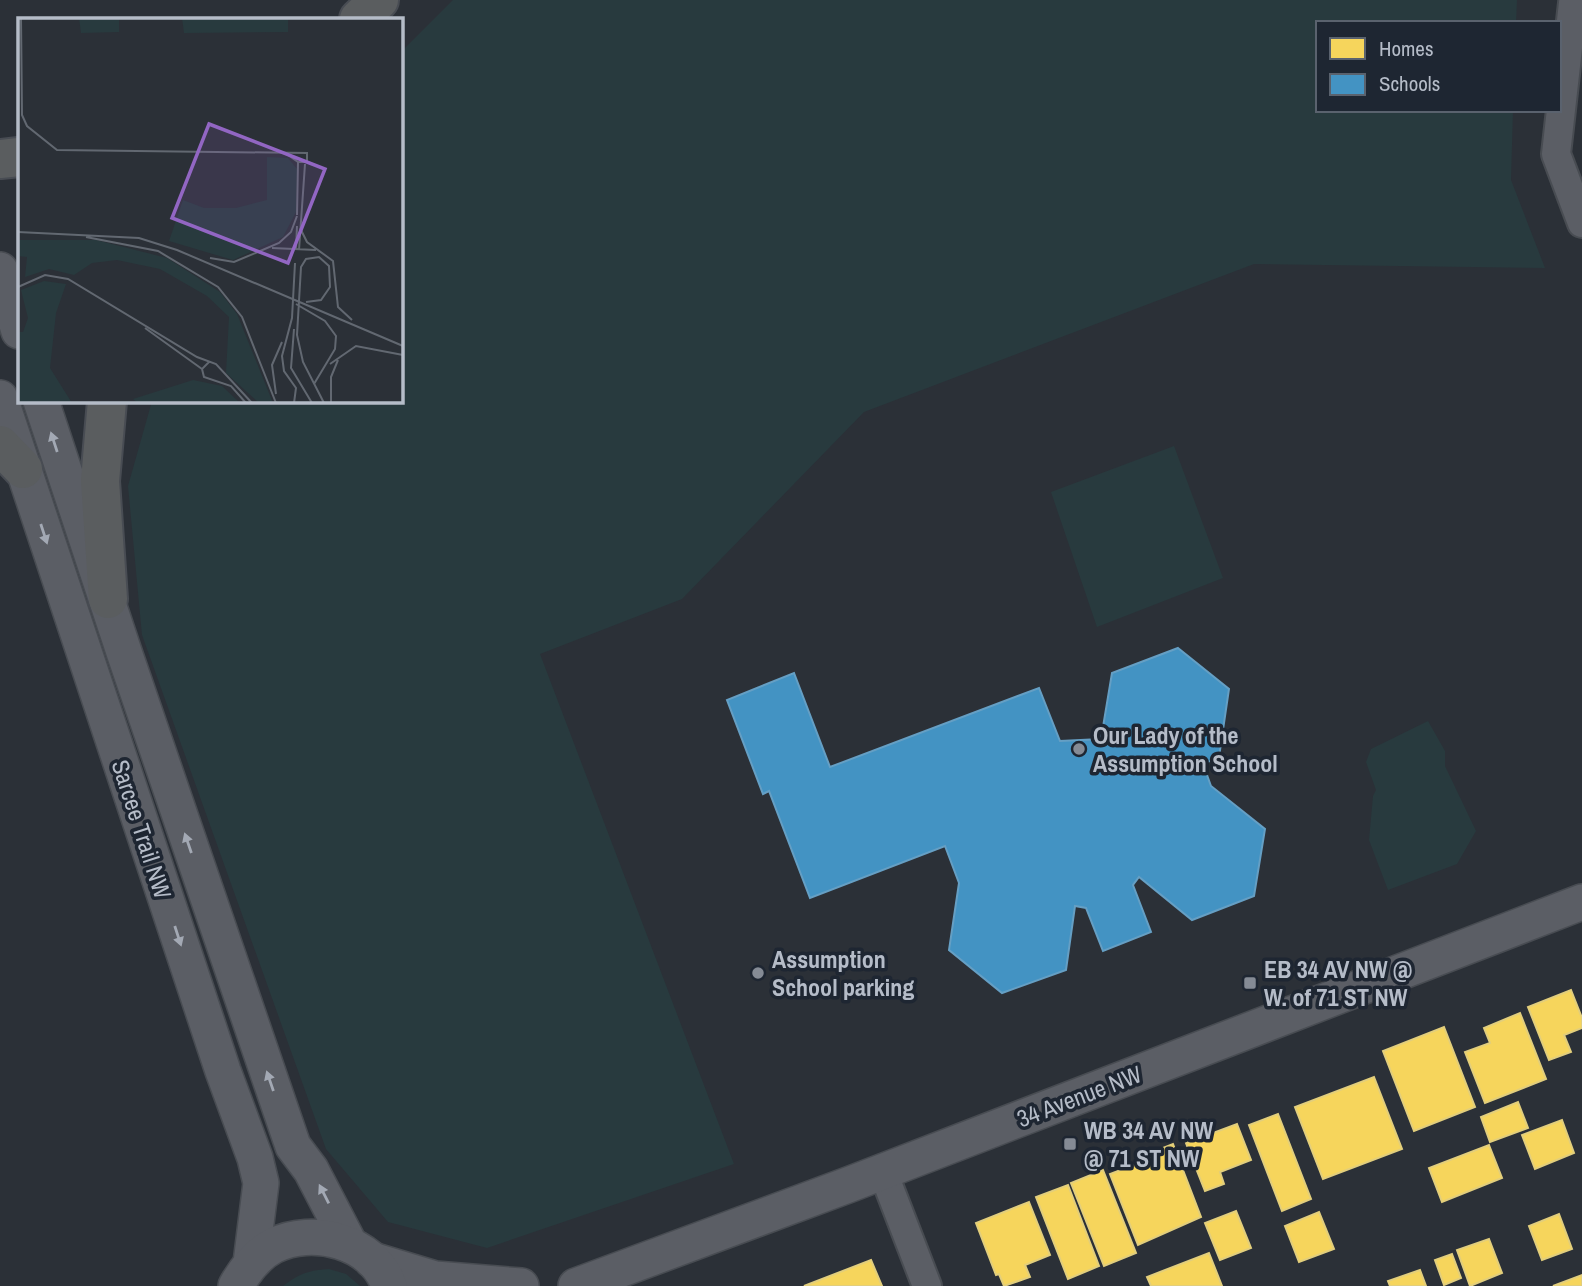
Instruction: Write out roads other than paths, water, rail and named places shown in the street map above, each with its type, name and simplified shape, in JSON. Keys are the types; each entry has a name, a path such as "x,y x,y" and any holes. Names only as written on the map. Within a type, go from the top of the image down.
{"highway":[{"path":"360,18 382,0"},
{"path":"366,18 382,0"},
{"path":"0,159 18,157"},
{"path":"107,402 100,481 108,599"}],"street":[{"path":"1575,1 1556,154 1582,223"},
{"path":"0,270 18,328"},
{"name":"Sarcee Trail NW","path":"0,398 11,457 223,1071 256,1158 261,1182 240,1280"},
{"name":"Sarcee Trail NW","path":"41,402 293,1146 370,1263"},
{"name":"34 Avenue NW","path":"576,1286 883,1172 1582,902"},
{"path":"883,1172 927,1286"},
{"path":"240,1280 272,1246 298,1238 324,1237 370,1263 435,1279 521,1286"}],"place":[{"name":"Our Lady of the Assumption School","path":"1079,749"},
{"name":"Assumption School parking","path":"758,973"},
{"name":"EB 34 AV NW @ W. of 71 ST NW","path":"1250,983"},
{"name":"WB 34 AV NW @ 71 ST NW","path":"1070,1144"}]}
